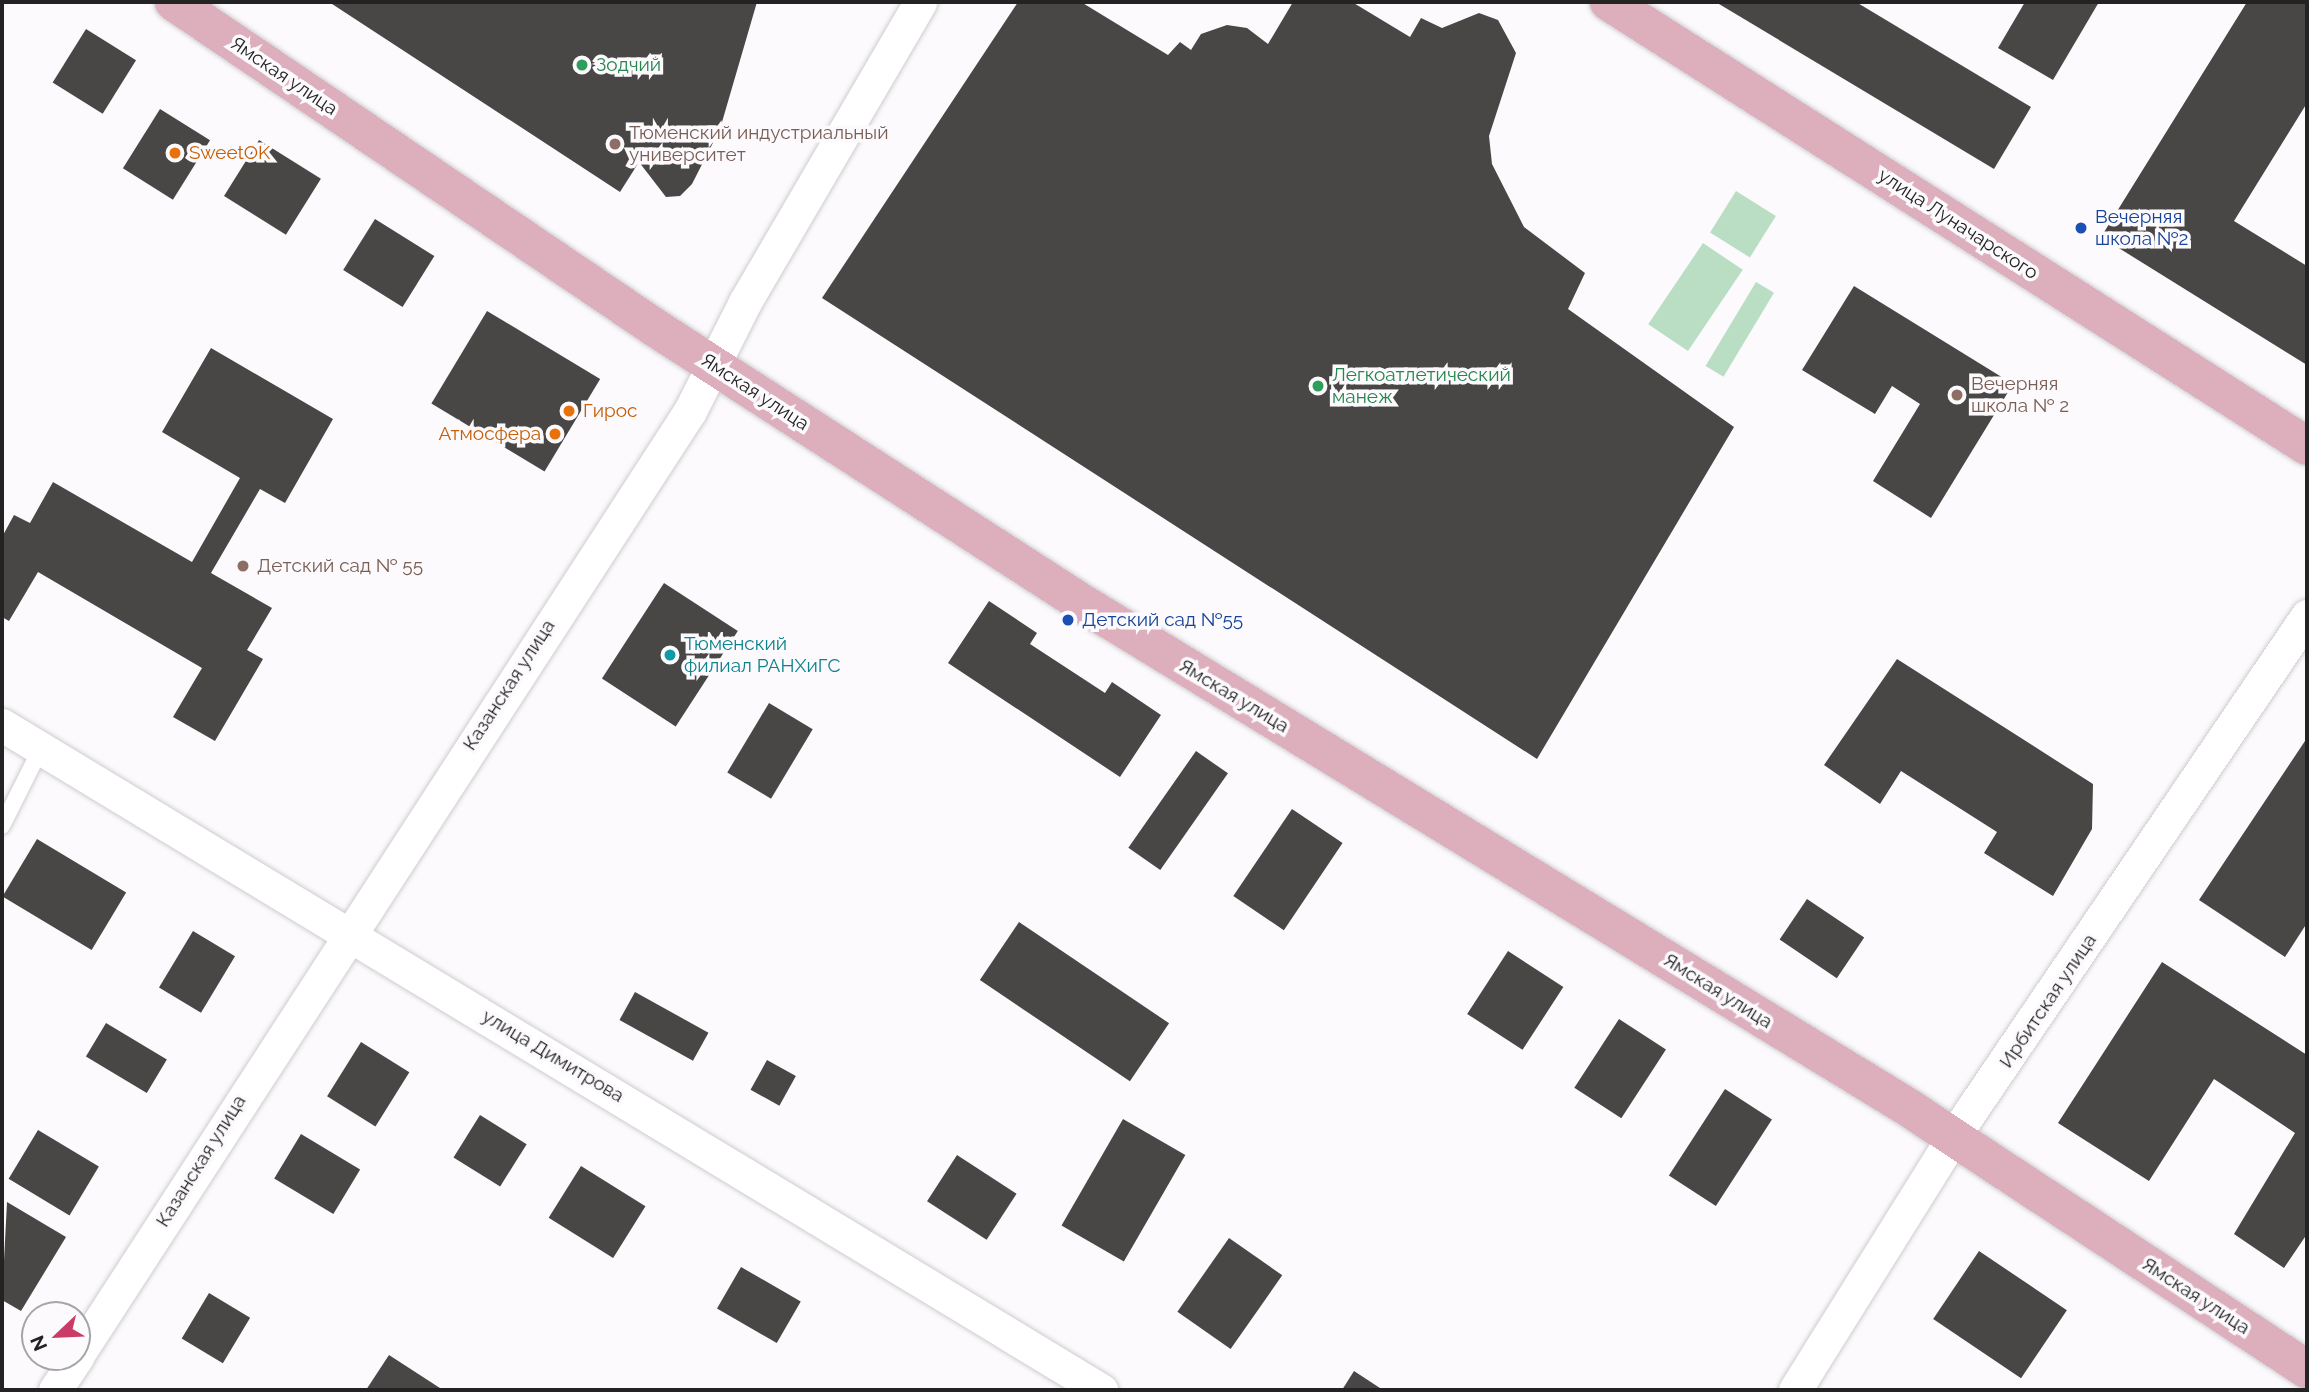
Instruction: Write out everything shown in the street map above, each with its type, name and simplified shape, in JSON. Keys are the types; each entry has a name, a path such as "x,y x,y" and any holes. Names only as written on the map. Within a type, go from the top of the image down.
{"main road":[{"name":"Ямская улица","path":"174,2 713,364 1082,603 1953,1137 2307,1368"},
{"name":"улица Луначарского","path":"1610,2 2307,446"}],"street":[{"name":"Казанская улица","path":"91,1335 348,930 690,411 713,364 920,2"},
{"name":"Ирбитская улица","path":"1795,1390 1953,1137 2307,616"},
{"name":"улица Димитрова","path":"2,726 348,930 1101,1390"},
{"name":"Казанская улица","path":"55,1390 68,1371"}],"lane":[{"path":"2,826 41,748"}],"green space":[{"path":"1736,191 1776,216 1750,257 1710,233"},
{"path":"1703,243 1743,270 1688,351 1648,324"},
{"path":"1756,282 1774,293 1724,377 1706,366"}],"building":[{"name":"Зодчий","path":"329,2 757,2 720,129 692,184 680,196 666,197 639,162 620,192"},
{"name":"Легкоатлетический манеж","path":"1018,2 1081,2 1168,55 1180,42 1191,50 1201,34 1227,25 1247,28 1268,44 1293,2 1352,2 1410,37 1421,18 1442,28 1479,13 1498,20 1516,53 1489,136 1492,164 1524,227 1585,273 1568,309 1734,427 1537,759 822,298"},
{"path":"1856,2 2031,107 1994,169 1719,4"},
{"path":"2025,2 2099,2 2053,80 1998,48"},
{"path":"2247,2 2307,2 2307,103 2234,221 2307,266 2307,365 2101,237"},
{"path":"86,29 136,60 103,114 53,82"},
{"path":"160,109 210,140 173,200 123,168"},
{"path":"259,140 321,179 286,235 224,196"},
{"path":"375,219 434,256 403,307 343,270"},
{"name":"Вечерняя школа № 2","path":"1854,286 2013,384 1931,518 1873,481 1920,404 1892,386 1875,414 1802,370"},
{"path":"487,311 600,379 545,472 431,404"},
{"path":"211,348 333,419 285,503 260,489 211,573 272,608 247,650 263,659 215,741 173,717 202,668 38,572 9,621 2,617 2,537 14,515 30,523 53,482 192,562 240,478 162,432"},
{"name":"Тюменский филиал РАНХиГС","path":"664,583 738,631 676,727 602,679"},
{"path":"989,601 1037,633 1030,644 1105,693 1112,682 1161,715 1120,777 948,663"},
{"path":"1897,659 2093,784 2092,829 2053,896 1984,853 1997,832 1901,771 1880,804 1824,765"},
{"path":"769,703 813,729 771,799 727,772"},
{"path":"2307,738 2307,923 2285,957 2199,900"},
{"path":"1196,751 1228,773 1160,870 1128,848"},
{"path":"1292,809 1343,843 1284,930 1233,896"},
{"path":"37,839 126,893 92,950 2,896"},
{"path":"1807,899 1864,938 1837,978 1780,940"},
{"path":"1019,922 1169,1023 1130,1081 980,980"},
{"path":"193,931 235,956 201,1013 159,988"},
{"path":"1508,951 1563,987 1523,1050 1467,1014"},
{"path":"2162,962 2307,1055 2307,1234 2284,1268 2234,1234 2295,1133 2214,1079 2149,1181 2058,1123"},
{"path":"635,992 708,1033 693,1061 619,1020"},
{"path":"1619,1019 1666,1049 1621,1118 1574,1088"},
{"path":"106,1023 167,1060 147,1093 86,1056"},
{"path":"361,1042 409,1072 375,1126 327,1096"},
{"path":"767,1060 796,1076 779,1106 751,1090"},
{"path":"1725,1089 1772,1119 1716,1206 1669,1175"},
{"path":"480,1115 527,1144 500,1187 454,1157"},
{"path":"1123,1119 1185,1155 1124,1262 1062,1226"},
{"path":"38,1130 99,1167 70,1215 9,1179"},
{"path":"301,1134 360,1170 333,1214 274,1179"},
{"path":"957,1155 1017,1194 987,1240 927,1201"},
{"path":"581,1166 645,1206 613,1258 549,1218"},
{"path":"7,1202 66,1237 27,1301 21,1301 21,1311 2,1300"},
{"path":"1229,1238 1282,1275 1231,1349 1177,1312"},
{"path":"1979,1251 2067,1310 2021,1378 1933,1319"},
{"path":"741,1267 801,1302 777,1343 717,1309"},
{"path":"209,1293 250,1318 223,1363 182,1338"},
{"path":"389,1355 443,1390 366,1390"},
{"path":"1354,1371 1383,1390 1342,1390"}],"place":[{"name":"Зодчий","path":"582,65"},
{"name":"Тюменский индустриальный университет","path":"615,144"},
{"name":"SweetOK","path":"175,153"},
{"name":"Вечерняя школа №2","path":"2081,228"},
{"name":"Легкоатлетический манеж","path":"1318,386"},
{"name":"Вечерняя школа № 2","path":"1957,395"},
{"name":"Гирос","path":"569,411"},
{"name":"Атмосфера","path":"555,434"},
{"name":"Детский сад № 55","path":"243,566"},
{"name":"Детский сад №55","path":"1068,620"},
{"name":"Тюменский филиал РАНХиГС","path":"670,655"}]}
